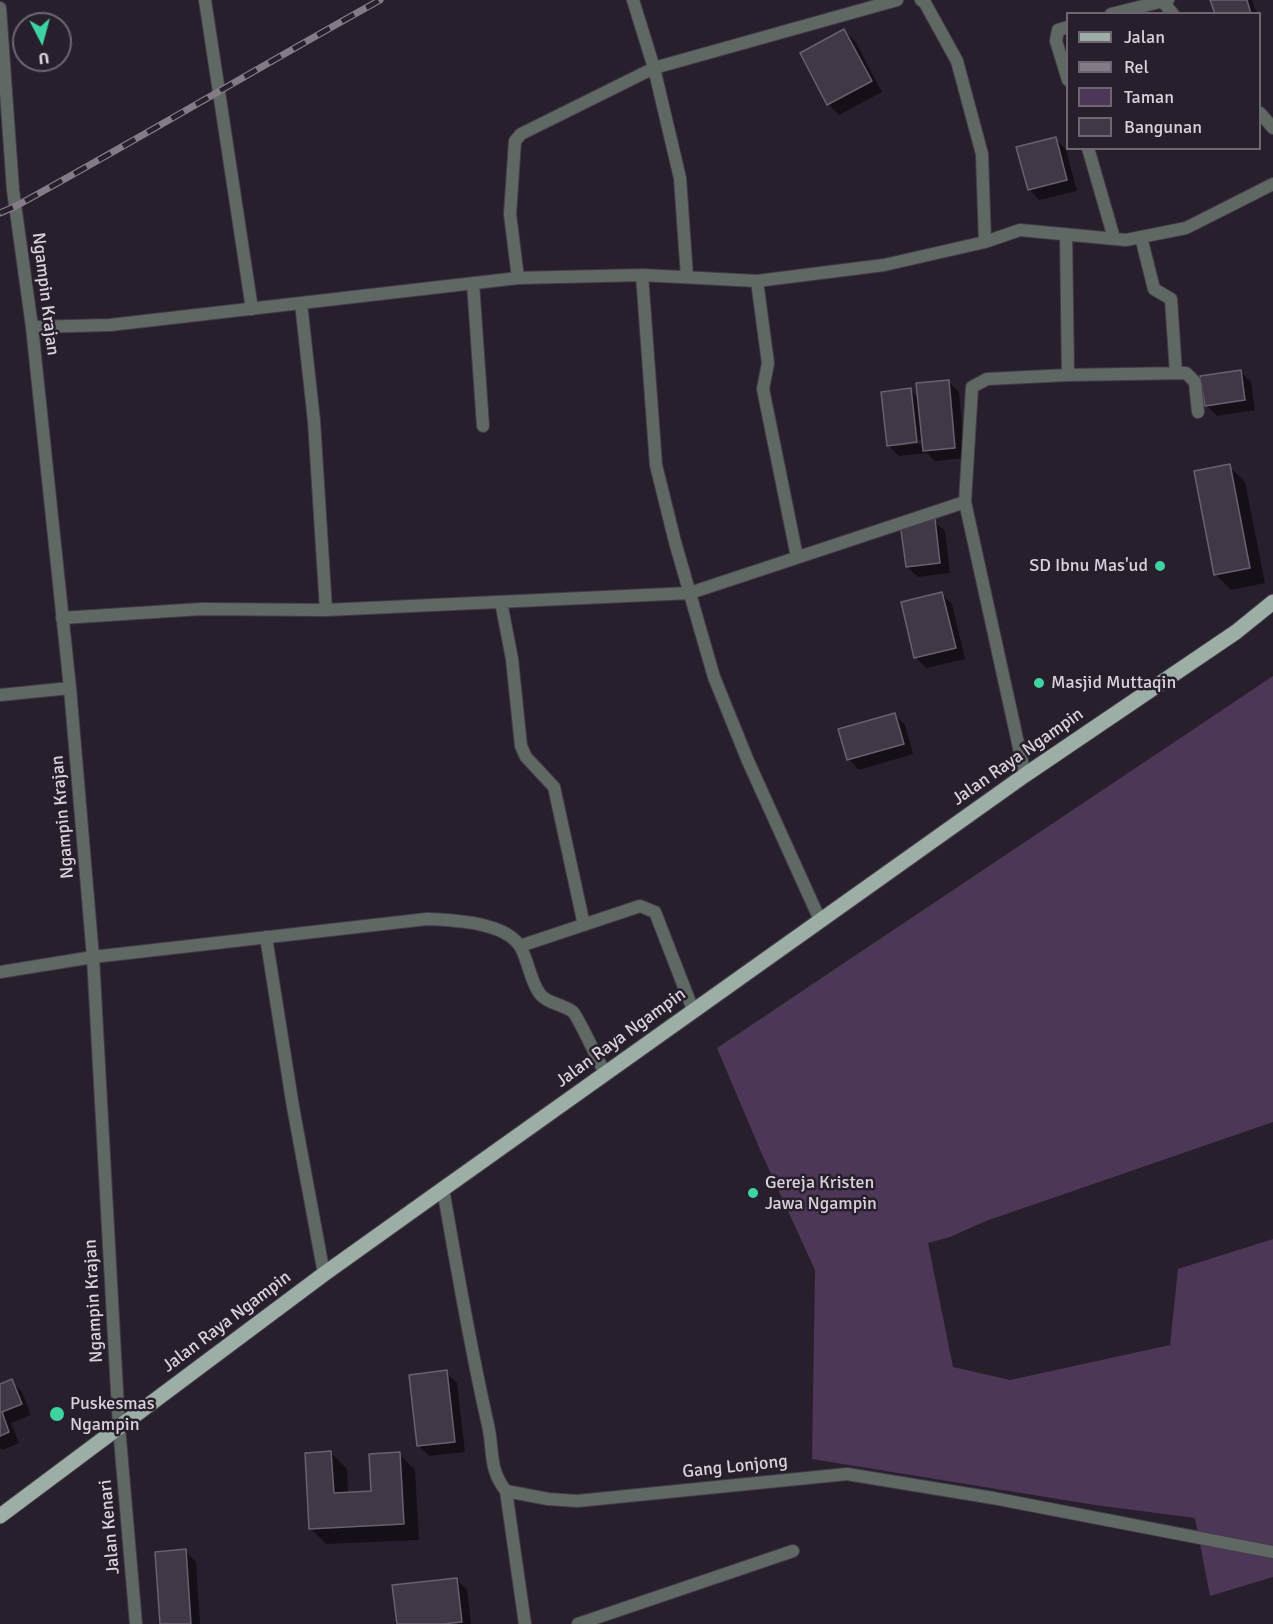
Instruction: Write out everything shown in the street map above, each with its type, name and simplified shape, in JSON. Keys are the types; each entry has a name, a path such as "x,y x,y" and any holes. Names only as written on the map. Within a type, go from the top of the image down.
{"main road":[{"name":"Jalan Raya Ngampin","path":"0,1516 324,1274 1024,775 1236,632 1273,602"}],"street":[{"path":"205,0 252,309"},
{"path":"633,0 654,68 680,178 687,277"},
{"path":"518,278 510,214 515,141 521,134 654,68 897,0"},
{"path":"921,0 925,3 957,61 982,154 985,242"},
{"path":"1119,0 1130,8"},
{"path":"1117,12 1165,1"},
{"name":"Ngampin Krajan","path":"0,8 13,190 32,327 70,688 93,957 119,1427"},
{"path":"1066,28 1058,30 1056,41 1066,74"},
{"path":"1261,114 1273,128"},
{"path":"1089,150 1114,238"},
{"path":"32,327 110,325 518,278 642,275 757,281 884,266 985,242 1020,230 1126,240 1186,228 1273,184"},
{"path":"0,194 13,190"},
{"path":"1066,234 1068,375"},
{"path":"1141,237 1154,289 1171,299 1176,373"},
{"path":"642,275 656,465 690,593 714,677 748,761 820,920"},
{"path":"757,281 768,363 763,389 797,557"},
{"path":"473,283 483,426"},
{"path":"301,303 314,421 326,610"},
{"path":"1024,775 965,502 972,387 987,379 1186,373 1195,382 1198,412"},
{"path":"62,618 201,609 326,610 690,593 965,502"},
{"path":"501,602 512,658 521,746 526,757 554,787 584,926"},
{"path":"0,695 70,688"},
{"path":"520,946 639,906 655,912 693,1010"},
{"path":"0,972 93,957 266,937 427,920 456,920 482,925 508,935 520,946 538,993 555,1005 573,1012 605,1074"},
{"path":"266,937 293,1107 324,1274"},
{"path":"443,1189 470,1342 490,1437 493,1467 499,1482 506,1491 525,1624"},
{"name":"Jalan Kenari","path":"119,1427 136,1624"},
{"name":"Gang Lonjong","path":"506,1491 549,1499 577,1501 847,1474 993,1498 1273,1552"},
{"path":"578,1624 793,1551"}],"green space":[{"path":"1273,676 1273,1122 928,1243 953,1367 1010,1380 1170,1345 1178,1269 1273,1239 1273,1577 1210,1596 1195,1518 1095,1505 812,1459 815,1270 717,1048"}],"building":[{"path":"1210,0 1247,0 1250,12 1214,12"},
{"path":"844,29 872,81 827,105 800,53"},
{"path":"1056,137 1067,180 1028,190 1016,147"},
{"path":"1241,370 1245,400 1205,406 1200,376"},
{"path":"949,380 955,448 923,451 916,383"},
{"path":"911,388 917,442 887,446 881,392"},
{"path":"1230,464 1250,568 1214,575 1194,471"},
{"path":"935,519 940,563 906,567 900,523"},
{"path":"942,592 956,648 914,658 901,602"},
{"path":"895,713 904,744 847,760 838,729"},
{"path":"447,1370 455,1442 417,1446 409,1375"},
{"path":"12,1379 22,1404 2,1412 9,1432 0,1436 0,1384"},
{"path":"331,1451 334,1493 371,1491 369,1454 400,1452 404,1524 309,1529 305,1453"},
{"path":"186,1549 191,1624 160,1624 155,1552"},
{"path":"457,1578 462,1622 397,1624 392,1585"}],"railway":[{"path":"0,213 62,181 380,0"}],"place":[{"name":"SD Ibnu Mas'ud","path":"1160,566"},
{"name":"Masjid Muttaqin","path":"1039,683"},
{"name":"Gereja Kristen Jawa Ngampin","path":"753,1193"},
{"name":"Puskesmas Ngampin","path":"57,1414"}]}
